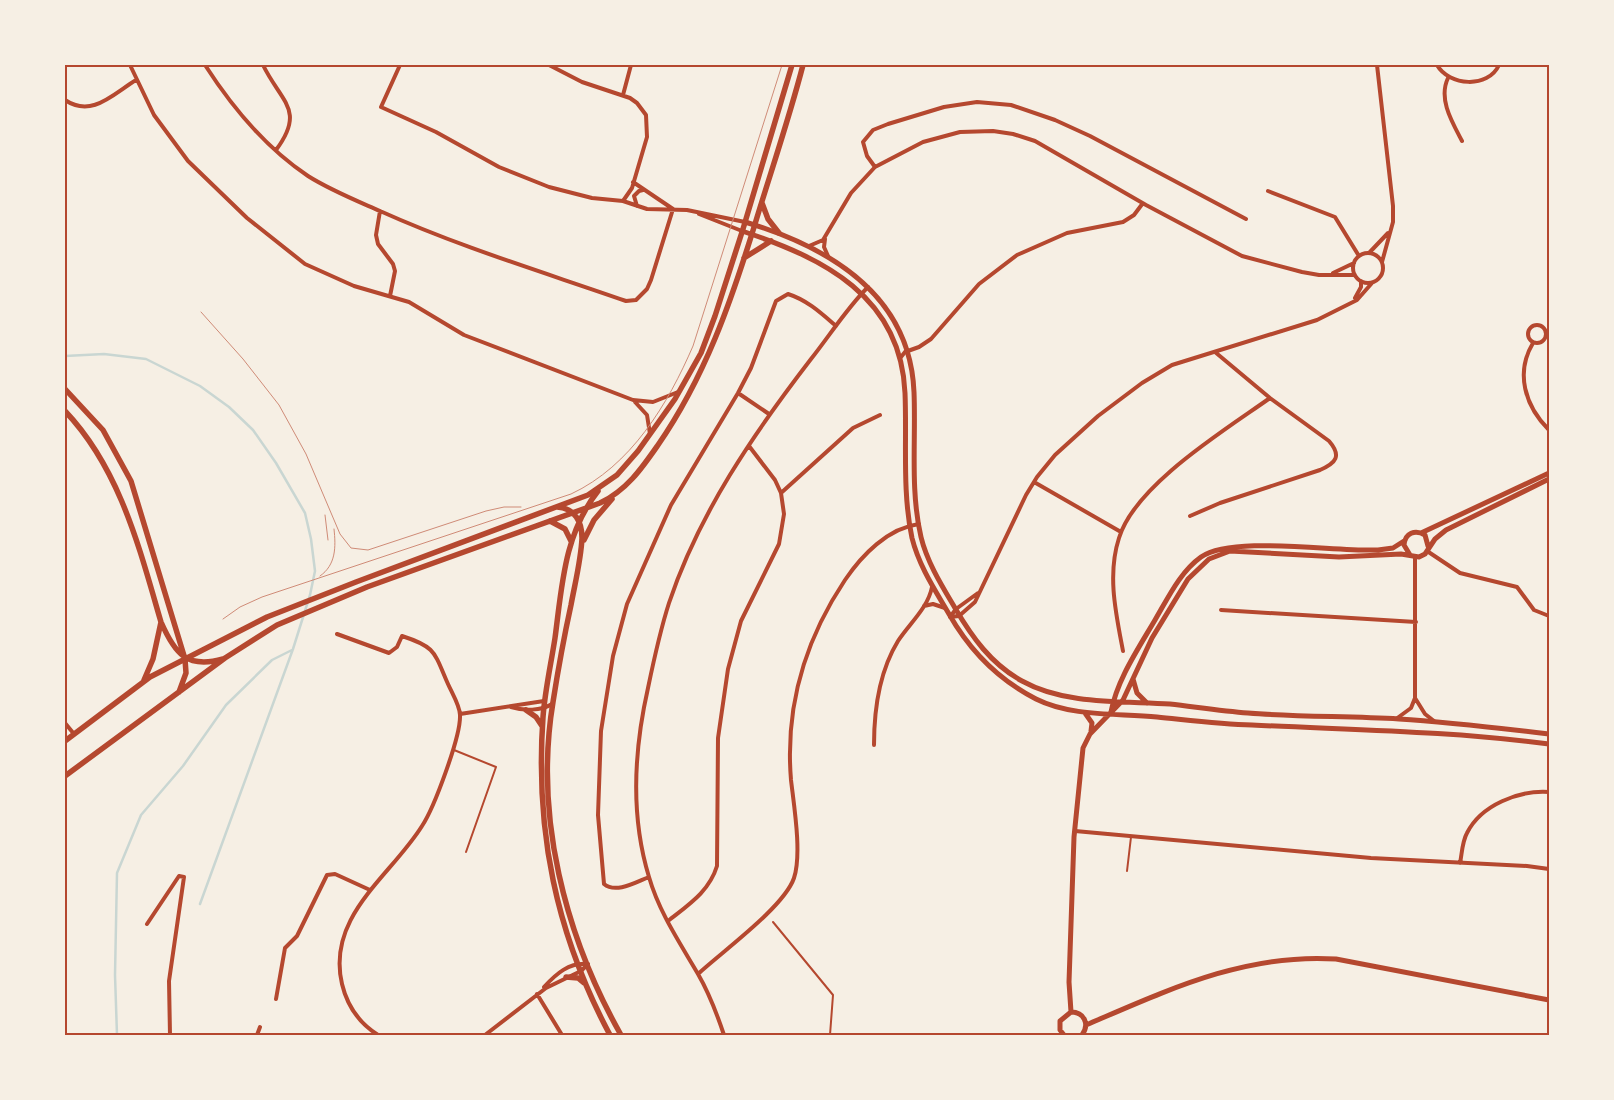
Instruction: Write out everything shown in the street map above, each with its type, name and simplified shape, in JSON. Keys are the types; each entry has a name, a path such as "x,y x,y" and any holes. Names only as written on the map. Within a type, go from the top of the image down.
{"main road":[{"path":"581,547 593,522 615,495 640,471 689,396 715,342 762,203 803,65"},
{"path":"65,741 143,682 185,658 295,606 588,495 601,488 623,470 650,436 681,389 709,336 791,67"},
{"path":"762,203 768,219 779,233"},
{"path":"744,258 771,241"},
{"path":"65,389 103,430 132,481 185,658 186,673 178,694"},
{"path":"65,411 97,451 113,479 125,509 161,622 173,644 185,658 201,662 225,658"},
{"path":"601,488 579,520 570,543 544,701 541,790 546,852 558,905 581,971 610,1035"},
{"path":"65,776 225,658 262,633 297,615 573,513 615,495"},
{"path":"553,508 562,507 573,513 579,520 582,531 581,547 552,704 548,764 553,841 566,903 588,964 620,1035"},
{"path":"550,521 565,529 570,537 570,543"},
{"path":"143,682 153,659 161,622"},
{"path":"526,710 534,715 542,726"},
{"path":"566,977 578,978 587,985"}],"street":[{"path":"130,65 158,122 180,151 247,218 311,268 354,286 421,307 464,335 633,400 653,402 670,397 681,389"},
{"path":"205,65 233,106 276,150 327,187 472,249 626,301 636,300 647,290 673,209"},
{"path":"263,65 289,110 291,120 288,135 276,150"},
{"path":"400,65 381,107 436,132 516,174 549,187 592,198 623,201 636,206 658,210 692,211 745,222 779,233 809,246 828,257 868,287 888,313 908,351 914,390 915,472 919,524 925,550 959,616 981,648 992,659 1022,681 1059,695 1113,701 1123,700 1249,713 1436,722 1549,734"},
{"path":"549,65 582,82 623,95 637,103 648,121 646,137 630,192 623,201"},
{"path":"623,95 632,65"},
{"path":"950,617 959,616 972,606 1034,482 1055,454 1129,392 1172,365 1309,322 1350,304 1362,295 1381,274 1382,262 1393,222 1392,184 1377,65"},
{"path":"1437,65 1448,78 1469,82 1480,81 1493,74 1499,65"},
{"path":"1448,78 1444,97 1462,141"},
{"path":"65,100 80,108 92,107 136,80"},
{"path":"875,167 867,156 863,142 873,130 944,107 977,102 995,102 1028,110 1066,125 1246,219"},
{"path":"809,246 819,243 825,237 851,193 875,167 929,140 960,132 993,131 1013,134 1035,141 1143,203 1242,256 1302,272 1355,275"},
{"path":"633,182 673,209"},
{"path":"636,206 635,194 644,190"},
{"path":"1268,191 1335,218 1359,256"},
{"path":"900,357 932,339 979,284 1016,255 1067,233 1089,227 1124,222 1134,215 1143,203"},
{"path":"380,211 376,235 378,244 393,264 395,272 390,296"},
{"path":"692,211 771,241 825,265 862,293 884,322 900,357 905,391 906,472 910,526 917,553 932,586 975,654 1012,686 1050,705 1084,712 1249,725 1412,731 1549,744"},
{"path":"1329,275 1354,262 1359,256 1369,253 1390,232"},
{"path":"825,237 824,247 828,257"},
{"path":"1369,253 1376,256 1382,262"},
{"path":"1350,304 1360,292 1360,281 1355,275 1354,262"},
{"path":"1360,281 1372,282"},
{"path":"724,1035 698,974 668,921 649,878 638,830 636,778 639,738 652,668 669,604 681,572 720,493 769,414 868,287"},
{"path":"649,878 617,888 609,888 604,884 598,832 598,778 603,708 612,656 627,604 658,531 683,483 738,393 754,361 772,308 781,296 788,294 808,303 836,326"},
{"path":"1539,325 1545,330 1546,337 1542,342 1533,343 1528,339 1527,333 1532,326 1539,325"},
{"path":"1533,343 1525,356 1525,392 1532,409 1549,430"},
{"path":"1190,516 1220,503 1320,470 1334,463 1336,452 1329,441 1270,398 1214,352"},
{"path":"738,393 769,414"},
{"path":"1123,651 1113,586 1116,551 1121,532 1133,510 1152,489 1178,466 1270,398"},
{"path":"633,400 647,415 650,436"},
{"path":"782,493 853,428 880,415"},
{"path":"668,921 703,891 714,875 717,866 718,738 728,669 741,621 779,544 784,514 782,493 768,468 749,446"},
{"path":"1110,713 1113,701 1145,637 1178,582 1192,565 1207,553 1236,545 1378,550 1393,548 1412,533 1422,533 1549,473"},
{"path":"1071,1012 1069,982 1080,758 1090,734 1123,700 1152,638 1181,587 1199,566 1216,555 1237,551 1338,556 1422,556 1446,530 1549,479"},
{"path":"1034,482 1121,532"},
{"path":"698,974 774,907 789,888 794,878 797,860 791,774 792,719 797,680 822,617 850,573 868,553 885,538 910,526 919,524"},
{"path":"1422,533 1427,539 1428,549 1460,573 1518,587 1534,610 1549,616"},
{"path":"1396,719 1411,708 1415,698 1416,622 1412,556 1405,549 1404,541"},
{"path":"874,745 878,694 886,667 897,643 924,606 932,586"},
{"path":"950,617 956,609 978,593"},
{"path":"924,606 933,604 945,608"},
{"path":"1221,610 1416,622"},
{"path":"337,634 389,652 397,647 402,636 430,647 437,657 460,714 454,750 424,824 370,890 350,920 340,946 340,970 343,988 351,1008 366,1026 378,1035"},
{"path":"1132,678 1137,693 1148,703"},
{"path":"1415,698 1425,714 1436,722"},
{"path":"511,708 524,703 544,701"},
{"path":"460,714 511,708 526,710 544,708 552,704"},
{"path":"1084,712 1092,723 1090,734"},
{"path":"65,723 74,734"},
{"path":"1460,864 1467,832 1485,812 1508,799 1530,792 1549,792"},
{"path":"1075,831 1460,864 1549,869"},
{"path":"276,999 284,948 297,936 327,875 336,874 370,890"},
{"path":"147,924 179,876 184,876 169,980 170,1035"},
{"path":"1086,1025 1206,976 1266,964 1310,959 1336,959 1549,1000"},
{"path":"486,1035 537,994 555,976 578,963 588,964"},
{"path":"537,994 566,977 581,971 588,964"},
{"path":"537,994 562,1035"},
{"path":"1071,1012 1083,1017 1086,1025 1082,1035"},
{"path":"1062,1035 1060,1021 1071,1012"},
{"path":"257,1035 260,1027"}],"lane":[{"path":"1074,65 1132,65"},
{"path":"454,750 496,767 466,852"},
{"path":"1127,871 1131,837"},
{"path":"773,922 833,995 830,1035"}],"waterway":[{"path":"65,356 104,354 146,359 200,386 229,407 253,430 276,463 305,513 315,571 310,595 293,649 200,904"},
{"path":"117,1035 115,975 117,873 141,815 183,766 226,705 272,660 292,650"}],"tram line":[{"path":"223,619 240,607 262,597 571,494 592,482 612,467 645,431 659,411 672,390 693,346 782,65"},
{"path":"201,312 243,359 279,405 306,454 340,534 351,548 368,550 486,511 504,507 521,507"},
{"path":"325,515 328,540"},
{"path":"320,576 329,567 334,555 334,529"}]}
